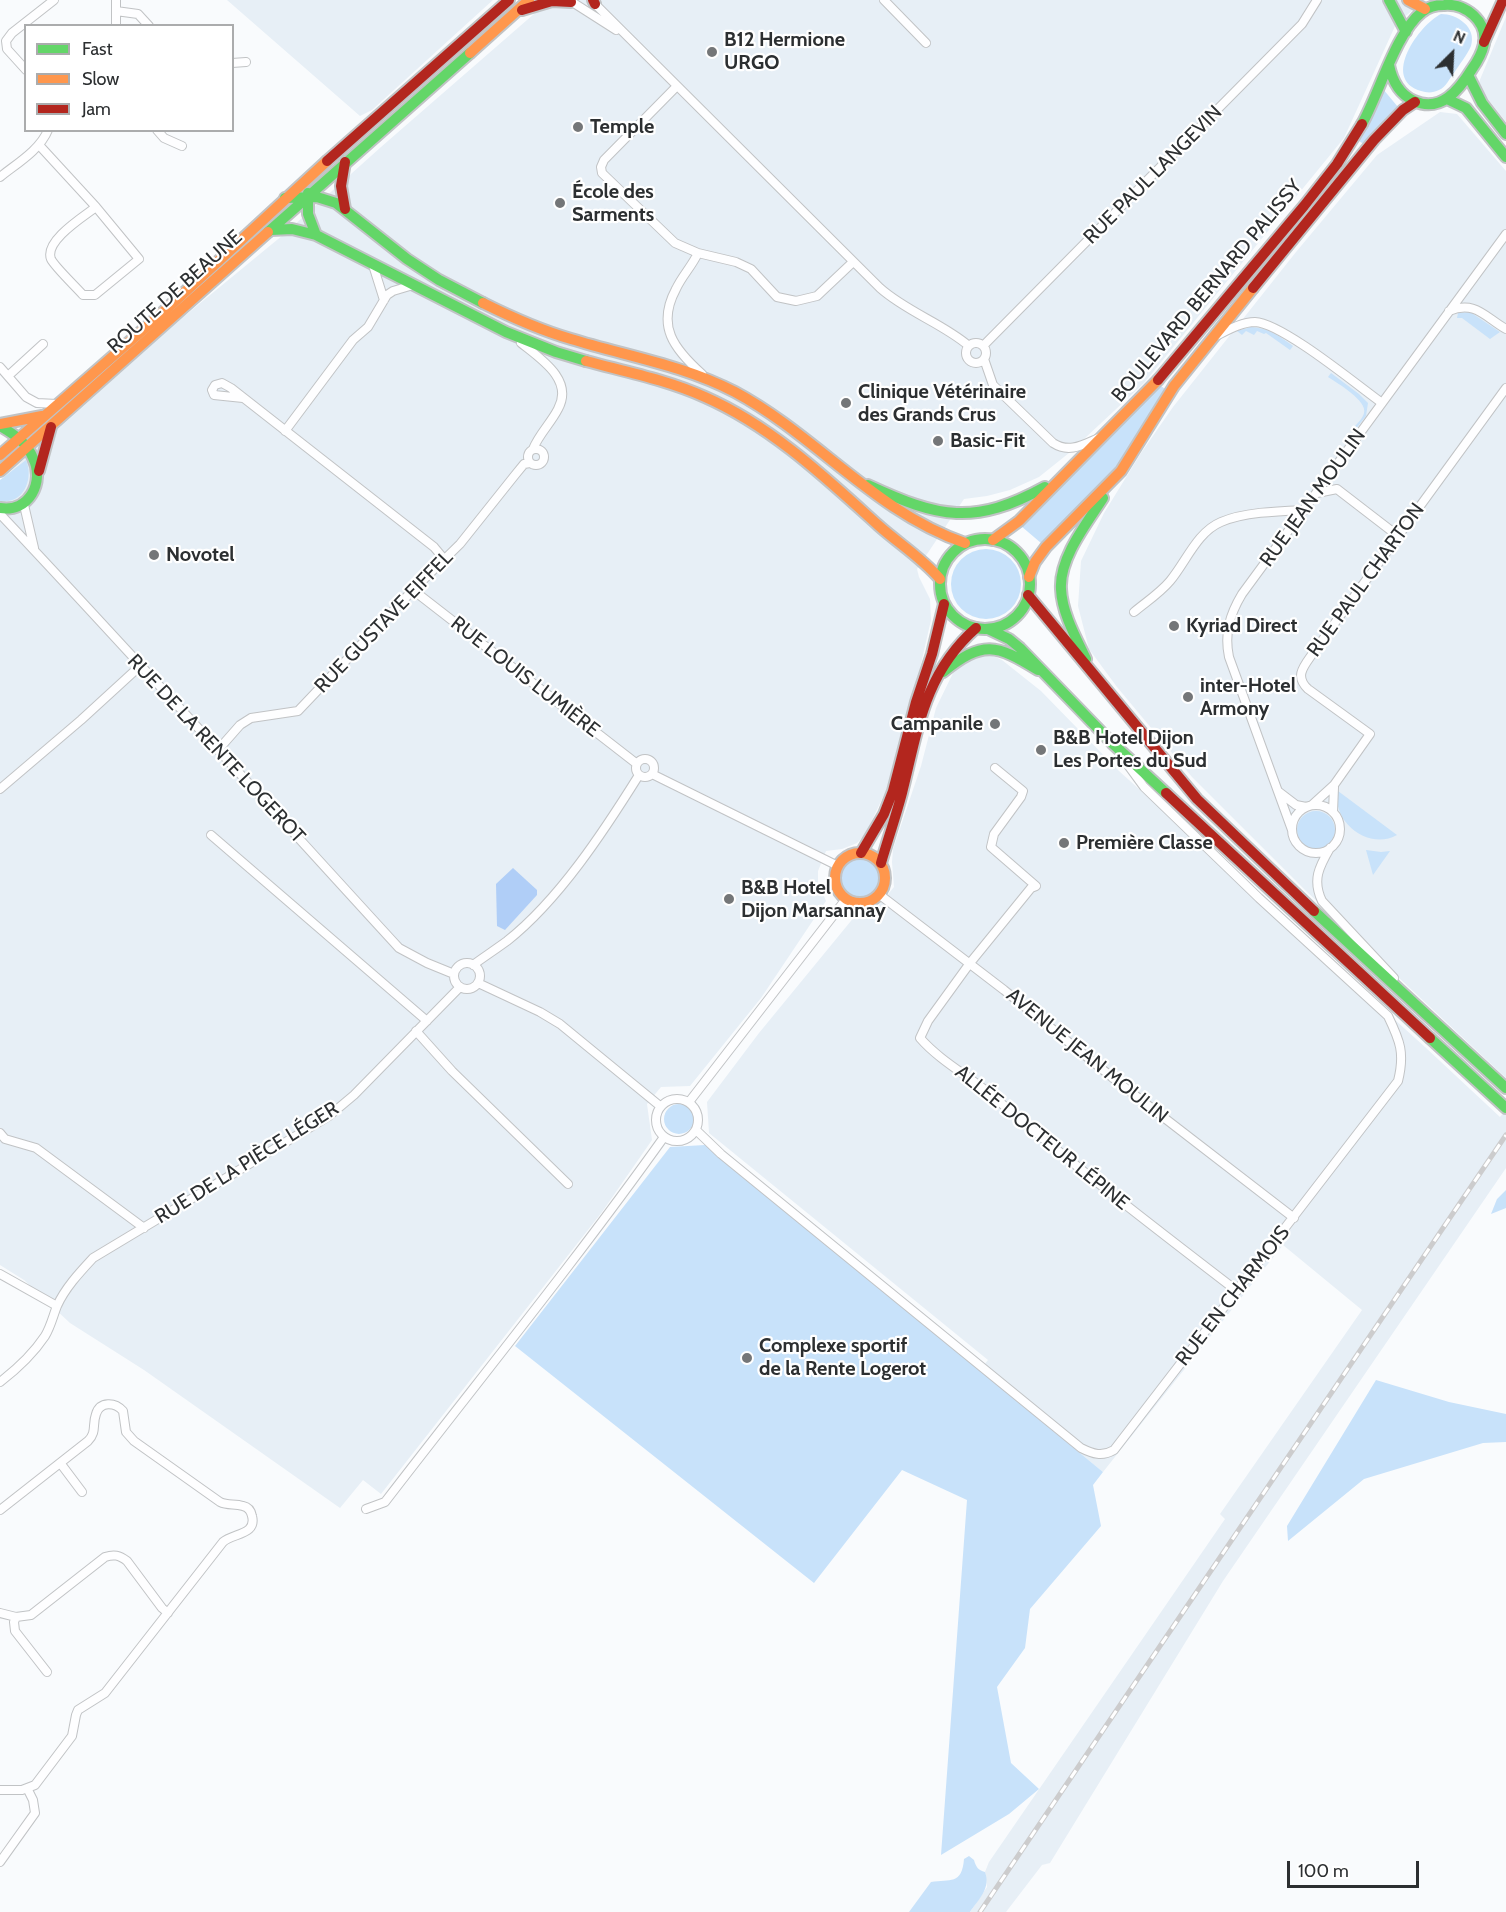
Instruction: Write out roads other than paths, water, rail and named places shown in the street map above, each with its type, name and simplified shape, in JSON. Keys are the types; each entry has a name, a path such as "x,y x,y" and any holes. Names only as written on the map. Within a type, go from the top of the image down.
{"main road":[{"name":"ROUTE DE BEAUNE","path":"0,454 160,315 285,198 508,0"},
{"name":"ROUTE DE BEAUNE","path":"0,471 530,0"},
{"path":"1389,0 1401,18 1406,32"},
{"path":"1408,0 1425,9"},
{"path":"1484,43 1478,19 1463,2 1436,4 1425,9 1396,48 1389,65 1393,82 1398,90 1414,102 1436,104 1447,99 1458,90 1468,75 1481,52 1503,0"},
{"path":"516,12 552,1 570,1"},
{"name":"BOULEVARD BERNARD PALISSY","path":"993,540 1015,526 1173,366 1333,168 1358,133 1389,65"},
{"path":"1468,75 1482,103 1504,126"},
{"path":"1447,99 1466,108 1506,157"},
{"name":"BOULEVARD BERNARD PALISSY","path":"1029,577 1035,562 1046,547 1121,471 1174,386 1212,338 1374,140 1414,102"},
{"path":"345,162 341,186 345,209"},
{"path":"310,176 306,210 316,235"},
{"path":"285,198 327,198 345,209 410,261 466,294 517,319 548,332 644,357 731,390 781,420 902,513 944,536 965,543"},
{"path":"271,230 292,229 316,235 513,336 564,355 631,371 676,385 727,408 751,421 803,457 897,542 925,563 940,579"},
{"path":"0,425 46,414"},
{"path":"0,425 19,438 27,447 35,461 38,475"},
{"path":"0,508 8,510 24,505 35,492 52,425"},
{"path":"1106,689 1078,645 1062,598 1061,577 1076,539 1121,471"},
{"path":"860,481 914,505 952,514 1000,509 1020,502 1059,479"},
{"path":"979,539 1006,544 1025,564 1029,577 1028,595 1018,615 999,627 975,628 963,623 952,615 944,604 940,592 942,568 948,558 965,543 979,539"},
{"path":"1028,595 1203,805 1285,885 1506,1088"},
{"path":"861,853 884,814 893,791 944,604"},
{"path":"881,863 928,695 956,647 975,628"},
{"path":"988,629 1008,639 1050,678 1112,742 1504,1106"},
{"path":"936,678 961,657 979,649 998,650 1026,663 1050,678"},
{"path":"861,853 872,856 881,863 885,873 885,884 880,895 871,902 858,904 846,899 837,890 835,878 838,866 848,856 861,853"}],"street":[{"path":"24,68 7,49 6,40 54,0"},
{"path":"116,0 116,24"},
{"path":"884,0 926,42"},
{"name":"RUE PAUL LANGEVIN","path":"983,345 1302,24 1317,0"},
{"path":"570,1 625,36"},
{"path":"593,1 625,36 894,300 956,335 969,346"},
{"path":"116,11 138,14 148,24"},
{"path":"234,63 246,62"},
{"path":"677,86 604,160 602,174 675,243 698,253 751,268 777,297 796,301 817,296 853,262"},
{"path":"1,176 39,145 47,132"},
{"path":"160,132 164,138 182,146"},
{"path":"39,145 96,207 139,260 95,295 83,295 51,259 51,247 57,238 96,207"},
{"name":"RUE JEAN MOULIN","path":"1292,830 1229,657 1227,630 1231,614 1242,594 1506,234"},
{"path":"698,253 692,266 676,288 667,311 670,337 683,357 707,379"},
{"path":"373,265 384,300"},
{"path":"285,431 353,340 368,327 384,300 393,291 413,285"},
{"path":"1449,311 1462,306 1472,308 1506,329"},
{"path":"1212,338 1242,324 1253,322 1271,326 1292,338 1382,404"},
{"path":"513,336 548,365 558,376 563,388 563,398 558,410 528,454 530,463 537,465 544,456 540,450 533,449"},
{"path":"969,346 979,343 983,345 986,352 984,359 993,385 1053,443 1065,449 1107,434"},
{"path":"8,376 43,344"},
{"path":"969,346 966,354 971,362 980,362 984,359"},
{"path":"0,367 26,397 38,403 57,404"},
{"name":"RUE PAUL CHARTON","path":"1309,806 1334,785 1371,734 1308,689 1301,681 1300,672 1506,388"},
{"path":"243,398 434,547 444,559"},
{"name":"RUE GUSTAVE EIFFEL","path":"218,750 240,725 251,718 298,711 460,544 524,464 530,463"},
{"path":"1334,468 1334,482 1337,489 1398,536"},
{"path":"1316,493 1337,489"},
{"name":"RUE DE LA RENTE LOGEROT","path":"24,505 35,549"},
{"path":"1134,612 1169,582 1209,529 1219,522 1239,517 1305,510"},
{"name":"RUE DE LA RENTE LOGEROT","path":"0,514 35,549 399,948 454,974"},
{"name":"RUE LOUIS LUMIÈRE","path":"413,590 637,764"},
{"path":"0,789 140,666"},
{"name":"RUE EN CHARMOIS","path":"696,1130 721,1154 1062,1433 1092,1454 1108,1454 1114,1450 1398,1081 1401,1067 1400,1041 1388,1016 1275,913 1144,787 1112,742"},
{"path":"652,774 654,768 648,760 644,759 637,764 639,775 644,777 652,774 838,866"},
{"path":"970,963 1031,888 1036,886 992,847 994,834 1023,791 995,768"},
{"path":"473,965 480,975 478,983 472,988 460,987 455,982 454,974 461,964 473,965 507,941 550,898 596,843 639,775"},
{"path":"1333,812 1334,785"},
{"path":"1278,790 1296,805 1327,807 1333,812 1339,823 1340,831 1319,867 1315,879 1317,890 1322,901 1385,968 1413,1003"},
{"path":"1309,806 1295,816 1292,830 1297,844 1303,849 1318,853 1330,848"},
{"path":"211,835 427,1021"},
{"name":"AVENUE JEAN MOULIN","path":"880,895 1294,1218"},
{"path":"689,1102 846,899"},
{"name":"ALLÉE DOCTEUR LÉPINE","path":"970,963 928,1021 920,1038 1115,1198 1237,1291"},
{"path":"478,983 560,1024 660,1106"},
{"name":"RUE DE LA PIÈCE LÉGER","path":"0,1382 32,1354 44,1336 57,1306 78,1274 93,1258 329,1116 354,1095 460,987"},
{"path":"416,1031 452,1071 568,1184"},
{"path":"671,1099 684,1099 689,1102 694,1106 698,1117 696,1130 682,1141 664,1137 656,1125 660,1106 671,1099"},
{"path":"0,1133 5,1139 36,1148 144,1228"},
{"path":"366,1509 385,1502 567,1268 664,1137"},
{"path":"0,1274 57,1306"},
{"path":"0,1510 93,1436 96,1428 95,1417 99,1409 108,1404 115,1404 123,1411 126,1432 134,1441 220,1502 242,1505 253,1518 246,1532 232,1536 224,1542 105,1694 78,1710 72,1736 35,1785 27,1788 0,1790"},
{"path":"60,1464 82,1492"},
{"path":"0,1613 16,1617 31,1615 105,1557 112,1555 127,1561 168,1613"},
{"path":"16,1617 15,1631 47,1672"},
{"path":"0,1862 35,1813 33,1800 27,1788"}],"railway":[{"path":"980,1912 1506,1135"}],"place":[{"name":"B12 Hermione URGO","path":"712,52"},
{"name":"Temple","path":"578,127"},
{"name":"École des Sarments","path":"560,203"},
{"name":"Clinique Vétérinaire des Grands Crus","path":"846,403"},
{"name":"Basic-Fit","path":"938,441"},
{"name":"Novotel","path":"154,555"},
{"name":"Kyriad Direct","path":"1174,626"},
{"name":"inter-Hotel Armony","path":"1188,697"},
{"name":"Campanile","path":"995,724"},
{"name":"B&B Hotel Dijon Les Portes du Sud","path":"1041,750"},
{"name":"Première Classe","path":"1064,843"},
{"name":"B&B Hotel Dijon Marsannay","path":"729,899"},
{"name":"Complexe sportif de la Rente Logerot","path":"747,1358"}]}
